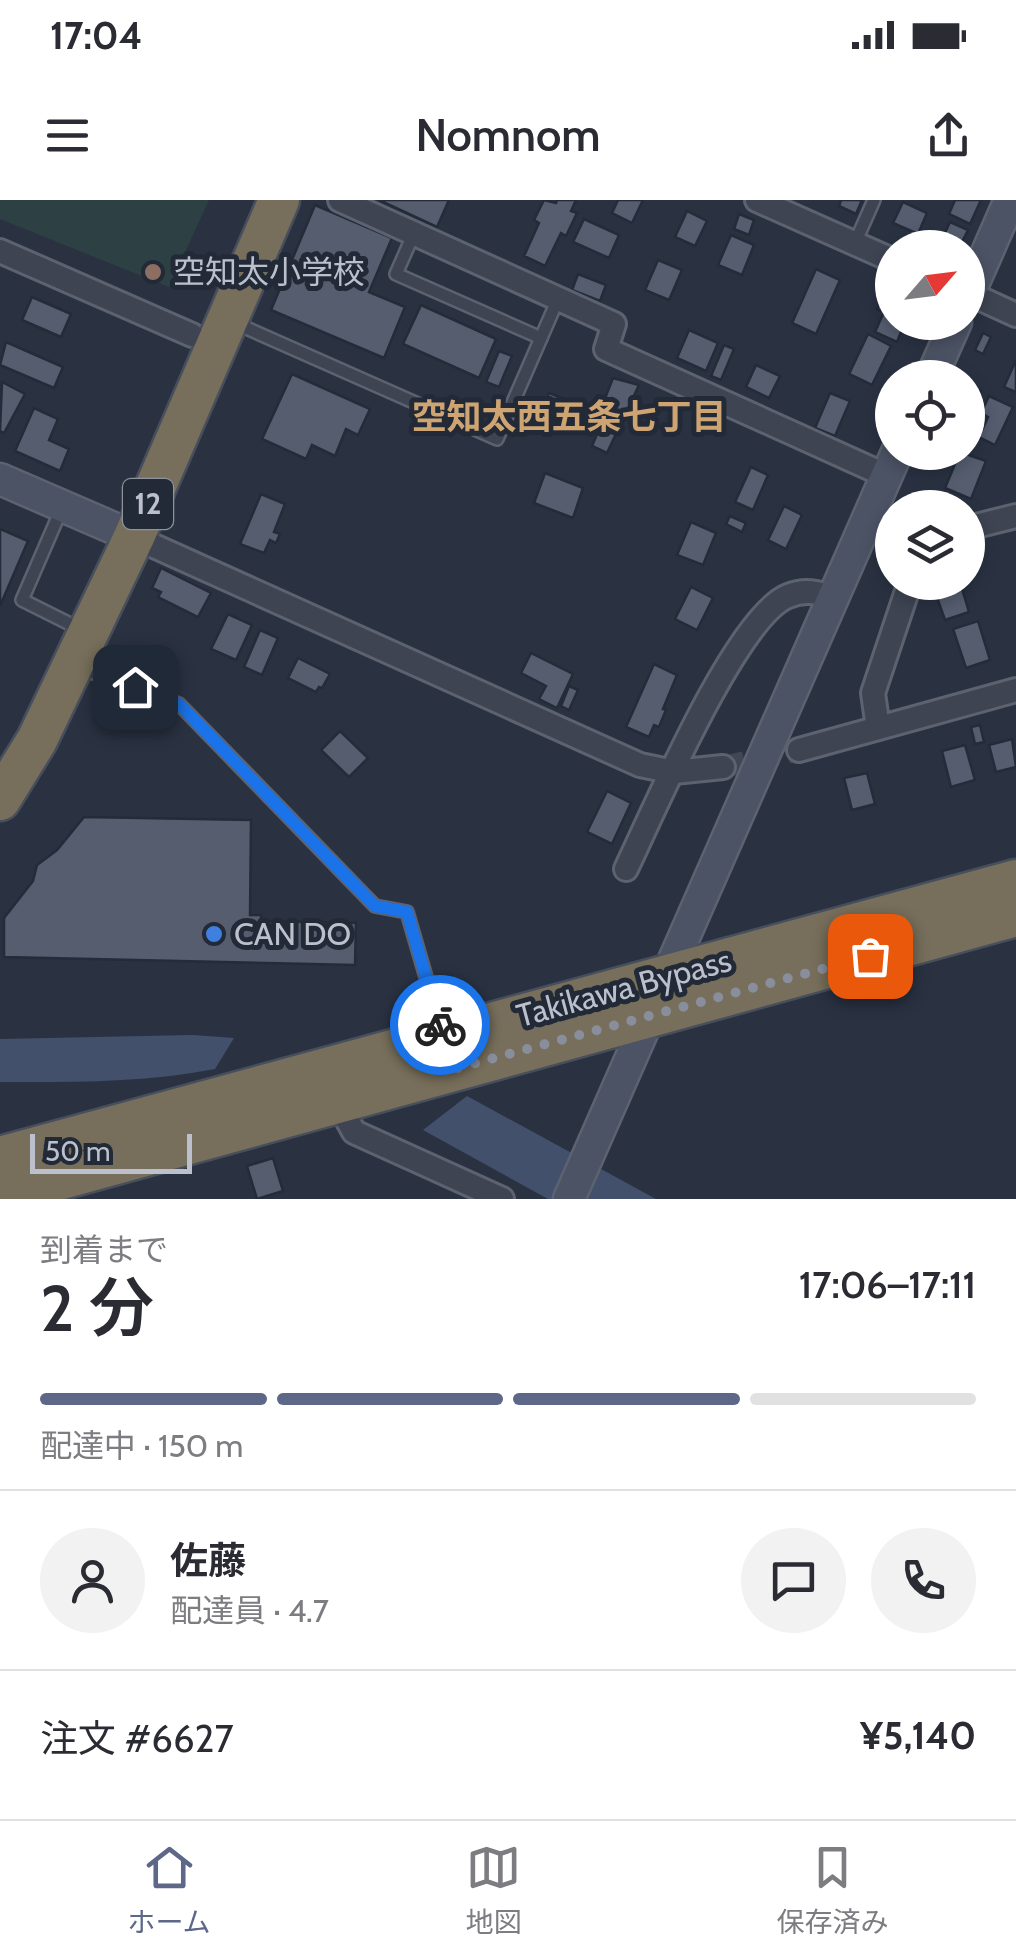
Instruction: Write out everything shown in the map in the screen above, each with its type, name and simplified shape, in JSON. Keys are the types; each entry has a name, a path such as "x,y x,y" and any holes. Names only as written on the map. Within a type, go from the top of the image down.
{"highway":[{"name":"12","path":"0,800 37,740 73,666 122,532 210,327 252,200"},
{"name":"12","path":"210,327 278,200"},
{"name":"12","path":"0,755 68,623 122,532"},
{"name":"Takikawa Bypass","path":"0,1196 53,1175 447,1054 666,976 1016,880"},
{"name":"Takikawa Bypass","path":"0,1157 53,1175 337,1102 447,1054 650,1015 1016,916"}],"street":[{"path":"340,200 614,324 606,349 875,457"},
{"path":"757,200 875,252"},
{"path":"985,256 1010,200"},
{"path":"0,251 210,327"},
{"path":"985,301 1016,314"},
{"path":"569,1199 889,470"},
{"path":"0,479 640,765 674,772 723,768"},
{"path":"985,524 1016,516"},
{"path":"626,869 716,682 765,616 785,597 812,590 834,598"},
{"path":"878,728 873,693 904,600"},
{"path":"799,750 1016,690"},
{"path":"337,1102 354,1132 502,1199"}],"lane":[{"path":"855,243 874,200"},
{"path":"414,233 396,274 541,338"},
{"path":"210,327 497,438 558,299"},
{"path":"62,506 22,600 68,623"},
{"path":"73,666 179,704 375,906 407,912 447,1054"}],"green space":[{"name":"空知太小学校","path":"0,200 209,200 169,287 0,219"}],"water":[{"path":"193,1035 234,1038 215,1069 135,1079 0,1082 0,1039"},
{"path":"467,1096 656,1199 548,1199 423,1130"}],"building":[{"path":"379,200 449,200 437,227"},
{"path":"544,200 576,200 571,211 577,213 566,236 561,233 545,266 524,256 539,223 534,220"},
{"path":"618,200 643,200 632,223 612,213"},
{"path":"841,200 862,200 856,214 839,206"},
{"path":"955,200 981,200 970,224 949,214"},
{"path":"903,202 927,213 920,230 893,223"},
{"path":"315,205 392,238 369,292 405,307 384,358 271,310"},
{"path":"687,211 707,221 695,246 675,237"},
{"path":"739,214 754,220 749,235 734,229"},
{"path":"584,219 619,235 609,258 573,242"},
{"path":"950,222 968,230 946,230"},
{"path":"731,235 754,245 742,275 718,265"},
{"path":"658,260 682,270 669,300 645,290"},
{"path":"816,269 840,280 816,334 792,323"},
{"path":"578,274 606,285 600,301 572,290"},
{"path":"32,297 71,314 61,337 22,320"},
{"path":"421,305 496,339 479,378 403,344"},
{"path":"689,330 718,343 706,371 677,358"},
{"path":"868,334 891,346 884,360 875,360 872,385 849,374"},
{"path":"985,334 991,337 983,354 975,350 980,340 985,340"},
{"path":"6,342 63,367 54,388 0,365"},
{"path":"724,345 734,349 721,380 711,376"},
{"path":"499,351 512,356 499,387 486,382"},
{"path":"1016,360 1016,392 1004,387"},
{"path":"756,365 780,376 769,398 746,387"},
{"path":"292,374 370,409 358,435 346,429 335,456 312,445 306,459 262,439"},
{"path":"613,378 639,385 607,453 592,446 606,413 600,411"},
{"path":"2,382 25,394 4,433 0,431"},
{"path":"549,393 567,400 556,429 538,422"},
{"path":"830,393 850,401 835,436 815,428"},
{"path":"989,396 1013,407 995,445 985,440 985,404"},
{"path":"34,408 58,419 49,440 69,449 60,471 15,451"},
{"path":"751,467 768,475 753,510 735,502"},
{"path":"952,470 982,470 975,490 945,488"},
{"path":"545,473 583,488 573,518 534,503"},
{"path":"261,494 285,504 274,532 280,534 276,543 270,540 264,553 240,544"},
{"path":"784,506 802,515 786,549 768,540"},
{"path":"730,516 746,523 742,532 726,524"},
{"path":"691,522 716,533 703,565 677,555"},
{"path":"0,529 28,541 0,606"},
{"path":"161,568 211,593 198,617 158,597 161,592 152,588"},
{"path":"691,587 713,598 697,630 675,619"},
{"path":"938,600 965,600 969,612 945,620"},
{"path":"228,614 252,625 236,660 211,649"},
{"path":"978,621 990,660 966,668 953,629"},
{"path":"260,630 278,638 262,675 244,667"},
{"path":"531,653 573,674 557,708 539,699 546,686 521,673"},
{"path":"298,658 330,674 316,692 288,678"},
{"path":"654,664 677,675 659,727 654,725 649,737 626,727"},
{"path":"569,686 578,690 569,710 561,706"},
{"path":"980,725 984,742 975,744 971,727"},
{"path":"340,731 368,758 349,777 321,750"},
{"path":"1012,739 1016,767 996,772 989,745"},
{"path":"965,745 975,780 951,787 942,751"},
{"path":"867,773 875,804 852,810 844,778"},
{"path":"607,791 631,803 612,844 587,832"},
{"path":"84,817 251,820 250,915 261,915 261,921 356,923 355,965 4,957 4,918 33,881 37,865 57,850"},
{"path":"273,1158 283,1191 257,1199 247,1166"}],"tunnel":[{"path":"723,767 799,750"}],"way so far":[{"path":"440,1025 450,1070 870,956"}],"place":[{"name":"空知太小学校","path":"153,272"},
{"name":"CAN DO","path":"214,934"}],"district":[{"name":"空知太西五条七丁目","path":"569,417"}],"route":[{"path":"135,687 179,704 375,906 407,912 440,1025"}]}
